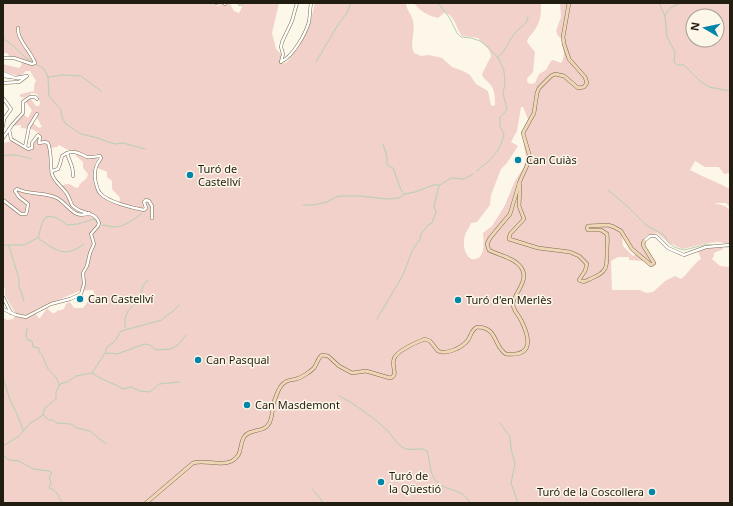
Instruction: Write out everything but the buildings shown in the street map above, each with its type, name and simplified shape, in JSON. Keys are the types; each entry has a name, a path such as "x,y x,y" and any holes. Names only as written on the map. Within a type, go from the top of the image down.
{"main road":[{"path":"146,503 193,463 225,462 236,458 240,452 245,435 252,431 265,428 269,424 274,401 282,384 286,381 301,377 313,369 318,359 322,355 328,356 339,366 352,373 366,371 390,378 395,375 393,360 399,352 425,339 430,341 438,351 446,352 463,345 477,327 485,328 490,331 506,354 523,352 526,350 528,346 526,334 513,304 523,280 523,271 517,264 508,258 489,250 487,245 490,238 510,214 529,157 523,133 534,113 538,88 555,74 564,76 578,88 584,87 587,83 585,77 570,62 564,44 569,3"},
{"path":"519,184 519,206 524,219 511,233 509,239 538,248 570,252 579,256 587,264 585,271 579,280 582,282 601,274 607,263 607,234 601,230 588,230 588,226 608,225 621,231 632,249 651,265 654,262 643,244 644,240"}],"street":[{"path":"296,3 292,21 283,40 281,48 283,54 281,62 299,43 309,22 311,3"},
{"path":"3,58 10,58 35,64 35,61 27,50 17,31 18,28"},
{"path":"3,73 10,77"},
{"path":"3,76 9,78 17,78 25,75 27,76 19,82 3,83"},
{"path":"3,138 23,112 22,102 35,96 38,99"},
{"path":"3,98 11,109 4,120 3,126"},
{"path":"25,147 29,128 37,114"},
{"path":"3,309 11,313 27,317 51,304 71,299 81,294 84,284 83,272 87,266 89,255 94,244 91,234 99,224 96,217 79,210 74,206 66,192 54,179 49,145 46,142 39,143 39,135 32,143 31,149 29,149 12,139 9,129"},
{"path":"52,171 58,168 62,156 70,152 88,157 100,156 101,158 94,170 96,182 101,194 108,199 144,210 146,208 144,202 146,200 149,201 152,206 152,218"},
{"path":"67,153 68,159 73,168 73,176"},
{"path":"3,200 18,212 26,214 28,211 28,204 17,194 15,191 17,189 24,192 57,198 76,214 81,215 89,213"},
{"path":"644,240 651,236 656,236 668,248 684,255 706,247 730,245"},
{"path":"3,297 11,313"}],"shaded area":[{"path":"3,3 212,3 217,6 220,5 220,3 230,4 234,11 239,13 242,3 279,3 272,33 276,49 281,54 280,63 282,64 287,62 300,45 309,27 315,3 406,3 414,25 412,45 414,53 421,56 429,55 442,58 452,67 470,75 476,84 488,91 491,105 493,106 495,105 495,96 493,90 482,74 491,56 489,50 478,38 462,36 450,15 444,13 438,18 435,17 421,11 414,3 541,3 541,14 539,21 527,42 535,52 533,72 527,80 528,83 532,84 535,83 539,74 546,70 551,61 553,60 561,63 563,60 564,51 562,39 558,36 556,31 561,17 560,3 730,3 730,173 724,174 719,167 705,167 695,161 690,170 730,189 730,208 726,203 714,203 725,206 730,210 730,244 718,242 708,243 683,249 669,243 657,233 646,236 642,240 642,244 652,263 650,263 633,248 618,229 622,236 623,246 633,256 636,254 644,261 629,260 629,257 618,257 611,261 612,290 640,290 646,293 653,292 665,281 675,276 681,279 701,259 698,251 708,247 723,247 723,249 714,253 712,259 720,266 730,267 730,503 3,503 3,318 7,320 13,319 16,315 5,295 5,289 3,286 3,143 12,141 28,150 32,150 39,133 30,128 33,123 39,128 42,127 36,116 39,114 37,112 28,129 21,128 21,125 13,126 23,114 28,118 32,110 25,101 30,98 36,106 39,106 40,103 37,94 32,93 24,98 19,96 21,94 34,91 36,81 30,71 26,71 21,76 18,76 3,71 3,64 19,68 22,63 21,60 10,57 7,53 3,53","holes":["521,107 523,107 528,119 522,133 526,158 524,167 515,181 504,207 492,226 483,233 484,246 482,254 476,259 471,259 466,254 464,248 466,234 471,223 477,222 490,205 491,195 501,169 507,163 518,146 511,142 517,131","59,145 68,150 79,151 88,156 98,154 101,155 102,159 97,167 107,172 107,177 112,181 112,189 120,198 119,202 116,204 103,198 95,187 93,174 97,158 75,155 83,162 83,168 88,174 78,188 68,184 60,186 54,182 50,170 49,156 51,148","93,290 93,299 89,300 83,308 74,308 70,302 66,304 64,309 55,313 52,313 47,308 40,318 37,316 35,310 79,291"]}],"waterway":[{"path":"316,62 339,23 347,13 351,3"},
{"path":"438,3 449,17 457,33 461,37 480,41 487,46 499,59 504,71 505,84 503,93 507,110 500,117 500,126 504,134 503,139 494,155 477,171"},
{"path":"659,3 665,16 667,37 675,52 674,62 677,65 684,65 700,81 709,87 730,91"},
{"path":"665,16 671,8 681,3"},
{"path":"498,57 504,51 516,32 526,23 528,17"},
{"path":"3,39 33,62"},
{"path":"36,64 44,69 48,77 62,75 81,76 101,91"},
{"path":"48,77 49,96 61,110 65,123 81,134 116,144 123,143 145,149"},
{"path":"383,144 387,157 387,165 393,168 401,190 405,194"},
{"path":"3,156 13,155 31,159"},
{"path":"303,205 313,205 327,202 340,196 359,196 387,199 399,198 405,194 434,185 440,185 451,178 464,179 473,174"},
{"path":"377,319 403,275 412,251 420,239 421,234 428,225 432,223 436,212 434,206 439,186"},
{"path":"608,190 646,225 664,235 668,242 674,247 684,250 708,244 715,246"},
{"path":"102,225 113,227 119,226 129,222 141,214"},
{"path":"38,238 42,223 46,217 55,217 67,225 78,224 94,219 97,223"},
{"path":"3,245 24,245 37,238"},
{"path":"38,238 55,249 66,252 77,249 84,244"},
{"path":"9,246 19,279 19,288 24,301"},
{"path":"125,328 125,318 128,311 139,300 143,286 148,280"},
{"path":"3,446 19,436 29,424 43,415 45,408 56,399 56,392 60,384 67,382 76,376 92,373 105,353 107,347 115,341 121,331 162,320 179,305"},
{"path":"27,328 26,336 28,340 32,341 33,347 39,348 39,352 41,353 48,369 56,378 59,385"},
{"path":"106,353 117,354 145,344 150,345 156,350 171,349 178,345 186,335"},
{"path":"92,373 123,389 131,387 140,391 150,392 159,384 179,382"},
{"path":"3,378 10,400 23,430"},
{"path":"339,396 377,421 387,430 401,447 407,449 422,449 427,451 432,473 437,482 446,488 462,494 470,503"},
{"path":"43,415 56,423 71,424 77,428 90,431 106,444"},
{"path":"500,423 510,437 511,449 515,464 511,483 518,503"},
{"path":"3,455 9,460 19,461 33,469 49,471 52,473 49,477 51,482 49,488 55,491 60,500 63,502"},
{"path":"312,489 323,503"}],"place":[{"name":"Can Cuiàs","path":"518,160"},
{"name":"Turó de Castellví","path":"190,175"},
{"name":"Can Castellví","path":"80,299"},
{"name":"Turó d'en Merlès","path":"458,300"},
{"name":"Can Pasqual","path":"198,360"},
{"name":"Can Masdemont","path":"247,405"},
{"name":"Turó de la Qüestió","path":"381,482"},
{"name":"Turó de la Coscollera","path":"652,492"}]}
